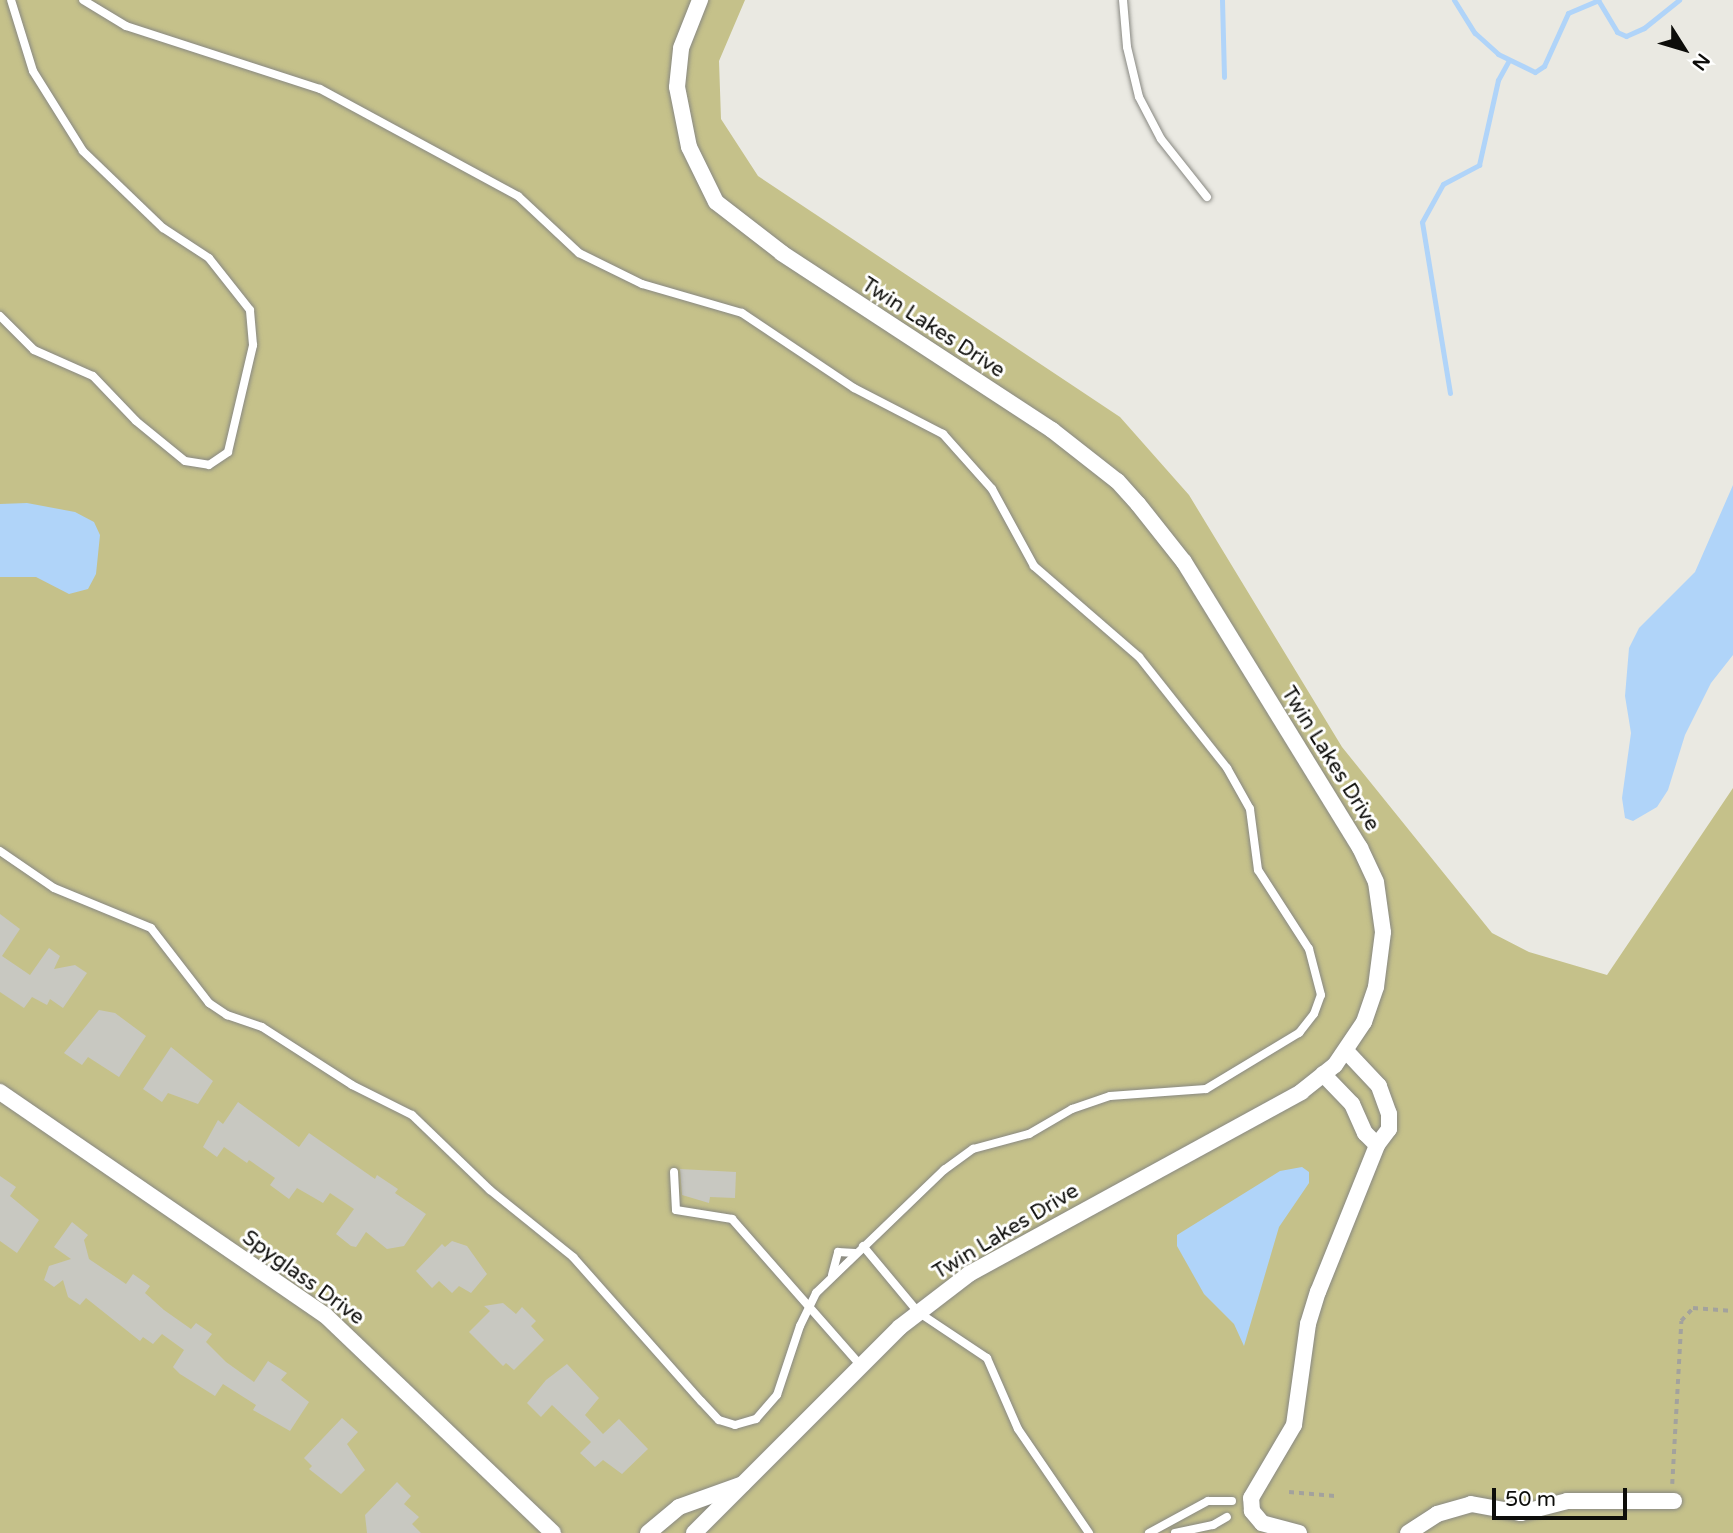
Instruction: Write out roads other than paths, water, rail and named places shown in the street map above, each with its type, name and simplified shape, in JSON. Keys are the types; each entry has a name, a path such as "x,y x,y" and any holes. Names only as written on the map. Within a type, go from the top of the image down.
{"street":[{"name":"Twin Lakes Drive","path":"694,1533 918,1312 969,1274 1301,1092 1323,1074 1346,1051 1364,1022 1376,987 1382,914 1369,865 1333,804 1184,562 1117,481 1052,430 792,260 716,202 689,148 677,87 681,48 700,0"},
{"path":"1299,1533 1262,1523 1252,1511 1251,1498 1294,1425 1308,1324 1318,1292 1377,1145 1389,1129 1389,1114 1374,1077 1346,1051"},
{"path":"1323,1074 1352,1104 1366,1133 1377,1145"},
{"name":"Spyglass Drive","path":"0,1092 325,1315 553,1533"},
{"name":"Twin Lakes Drive","path":"648,1533 678,1507 745,1484"},
{"path":"1408,1533 1437,1514 1471,1504 1521,1513 1567,1501 1670,1501"}],"lane":[{"path":"0,316 34,350 93,376 136,421 185,461 209,465 229,452 253,345 250,310 209,258 163,228 83,151 33,71 11,0"},
{"path":"0,851 54,888 151,929 209,1003 227,1015 262,1027 352,1085 412,1115 490,1190 573,1257 631,1328 665,1357 719,1420 743,1425 772,1402 808,1305 832,1275 944,1170 973,1149 1029,1134 1072,1109 1110,1096 1206,1089 1277,1049 1307,1023 1319,1005 1320,982 1309,949 1258,870 1244,795 1139,657 1034,566 992,489 933,427 884,406 742,313 642,284 579,253 518,196 320,89 127,26 82,0"},
{"path":"1124,0 1127,47 1139,97 1161,139 1207,197"},
{"path":"674,1172 676,1210 732,1219 862,1367"},
{"path":"863,1246 918,1312 987,1359 1018,1429 1089,1533"},
{"path":"1149,1533 1208,1501 1232,1501"},
{"path":"1175,1533 1213,1525 1227,1517"}],"water":[{"path":"1733,485 1733,655 1711,683 1685,735 1668,790 1657,807 1633,821 1625,818 1622,798 1631,733 1625,696 1629,648 1639,628 1695,572"},
{"path":"27,503 75,512 94,522 100,535 96,574 88,589 69,594 36,577 0,577 0,504"},
{"path":"1302,1167 1309,1172 1309,1183 1279,1227 1244,1346 1234,1324 1204,1294 1177,1246 1177,1235 1280,1171"}],"waterway":[{"path":"1222,0 1224,77"},
{"path":"1454,0 1475,33 1498,54 1535,72 1544,66 1568,13 1598,0 1617,32 1626,36 1644,28 1679,0"},
{"path":"1450,393 1422,222 1443,184 1479,165 1498,80 1508,62"}]}
